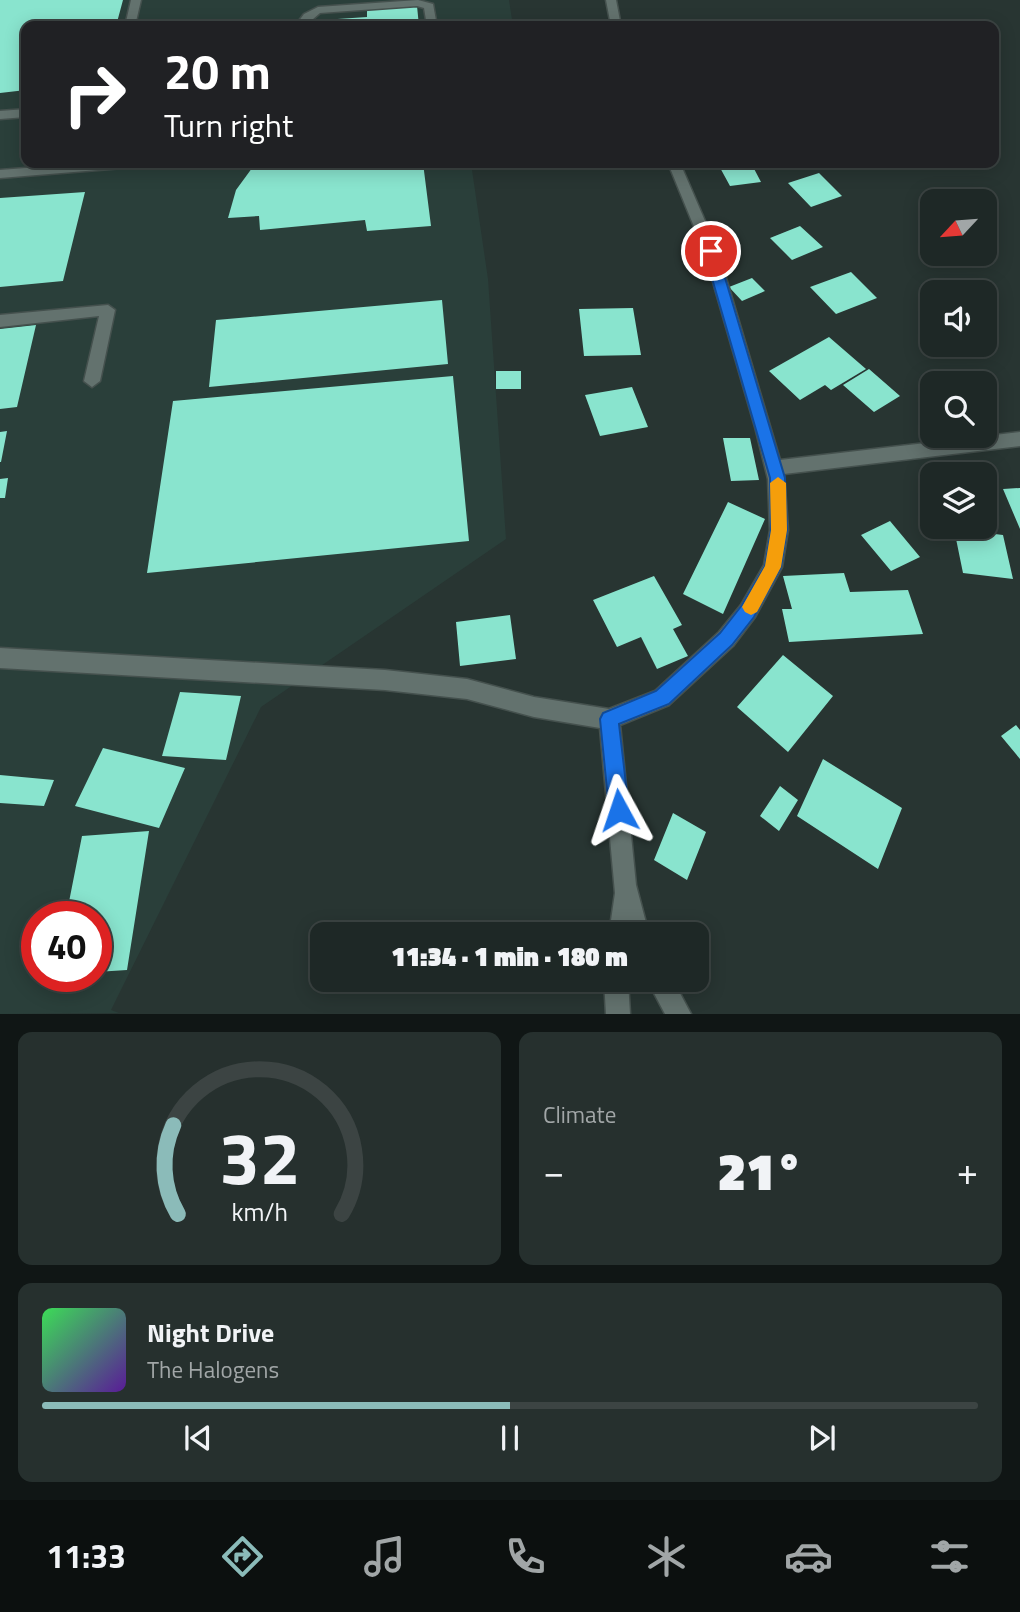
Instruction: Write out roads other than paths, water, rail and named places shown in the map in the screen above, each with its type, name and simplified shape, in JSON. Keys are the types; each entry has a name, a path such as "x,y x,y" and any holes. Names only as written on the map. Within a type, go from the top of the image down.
{"street":[{"path":"131,21 136,0"},
{"path":"611,0 615,21"},
{"path":"304,21 318,10 423,3 430,11 431,21"},
{"path":"0,115 21,113"},
{"path":"0,174 74,168"},
{"path":"0,658 385,680 467,689 534,707 609,719 662,698 726,639 748,611 773,567 779,530 778,478 711,251 676,168"},
{"path":"0,321 108,310 92,381"},
{"path":"774,468 1020,439"},
{"path":"609,719 625,885 634,922"},
{"path":"622,922 625,885"},
{"path":"666,992 679,1013"}]}
